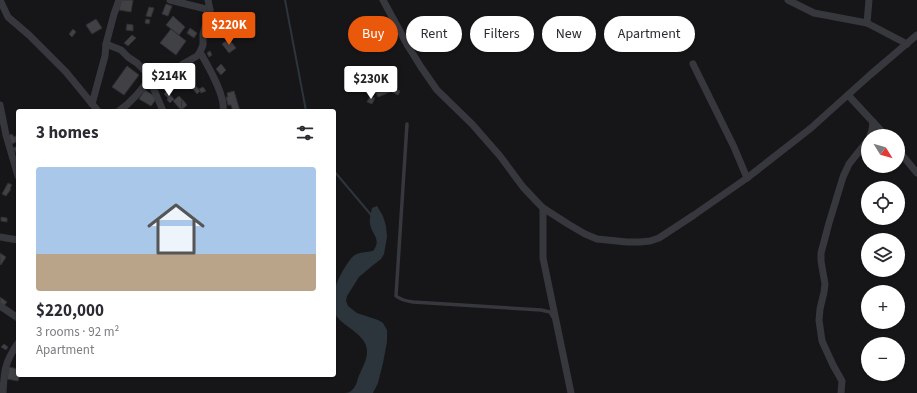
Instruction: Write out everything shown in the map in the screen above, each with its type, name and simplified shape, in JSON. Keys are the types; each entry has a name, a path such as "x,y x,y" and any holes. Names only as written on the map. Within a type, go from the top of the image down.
{"street":[{"path":"0,0 8,16 15,24 29,35 66,72 96,109"},
{"path":"92,104 105,56 106,44 119,0"},
{"path":"170,0 210,10"},
{"path":"122,109 138,94 150,78 156,76 161,80 169,79 183,64 198,56 203,45 203,34 210,10 208,0"},
{"path":"383,0 408,46 437,90 476,129 500,156 523,187 543,208 585,234 598,239 627,242 650,241 659,238 747,178 811,128 917,35"},
{"path":"788,0 814,13 867,23 907,44"},
{"path":"867,23 869,0"},
{"path":"106,44 124,52 147,72 162,109"},
{"path":"200,52 218,86 224,109"},
{"path":"693,64 734,147 747,178"},
{"path":"848,95 880,129"},
{"path":"0,105 6,135 16,169"},
{"path":"872,129 873,122"},
{"path":"841,393 842,381 822,341 819,320 825,284 821,261 829,223 844,177 850,164 861,149"},
{"path":"905,158 917,173"},
{"path":"543,208 543,258 571,393"},
{"path":"0,237 16,240"},
{"path":"0,306 16,317"},
{"path":"3,393 5,368 16,346"}],"lane":[{"path":"407,124 396,296 400,299 413,302 541,310 550,312 556,322"}],"shaded area":[{"path":"377,206 383,216 386,226 387,237 384,254 381,259 359,277 347,296 346,301 348,306 357,313 383,323 387,330 387,342 378,383 373,393 347,393 355,387 365,361 367,348 362,339 336,316 336,286 342,272 355,255 373,251 376,247 377,240 371,228 370,220 372,208"}],"building":[{"path":"121,0 133,0 131,12 119,10"},
{"path":"166,4 172,6 168,16 162,14"},
{"path":"149,7 154,8 151,17 146,16"},
{"path":"173,16 185,27 179,35 166,25"},
{"path":"96,19 102,28 92,34 86,25"},
{"path":"146,19 150,20 149,24 145,23"},
{"path":"208,23 215,24 212,37 205,35"},
{"path":"127,24 133,25 133,31 126,30"},
{"path":"190,28 197,33 194,38 187,33"},
{"path":"73,29 76,32 72,37 69,34"},
{"path":"171,29 186,41 176,55 160,43"},
{"path":"132,35 136,38 128,46 124,43"},
{"path":"229,39 236,48 229,53 222,44"},
{"path":"210,51 212,55 209,57 207,53"},
{"path":"221,64 226,70 221,75 216,69"},
{"path":"127,66 139,75 124,95 112,87"},
{"path":"361,80 366,84 364,87 359,83"},
{"path":"196,86 200,91 197,94 193,89"},
{"path":"388,86 390,92 378,97 375,91"},
{"path":"203,87 206,91 201,93 199,89"},
{"path":"394,88 400,91 398,95 392,92"},
{"path":"145,90 157,98 151,106 139,99"},
{"path":"167,91 174,99 170,103 164,94"},
{"path":"234,91 239,109 232,109 231,105 228,105 226,97 228,97 227,93"},
{"path":"179,96 187,105 180,109 173,101"},
{"path":"370,96 375,98 372,104 367,102"},
{"path":"182,99 187,105 181,109"},
{"path":"12,134 14,137 16,136 16,142 12,144 7,136"},
{"path":"8,183 12,185 6,196 2,194"},
{"path":"1,217 7,218 7,222 1,221"},
{"path":"0,253 6,257 1,265 0,264"},
{"path":"0,297 7,302 3,307 0,305"},
{"path":"4,344 8,347 6,350 1,347"},
{"path":"9,367 16,369 16,377 19,377 18,381 7,379"}],"waterway":[{"path":"285,0 306,109"},
{"path":"336,173 372,216"}]}
